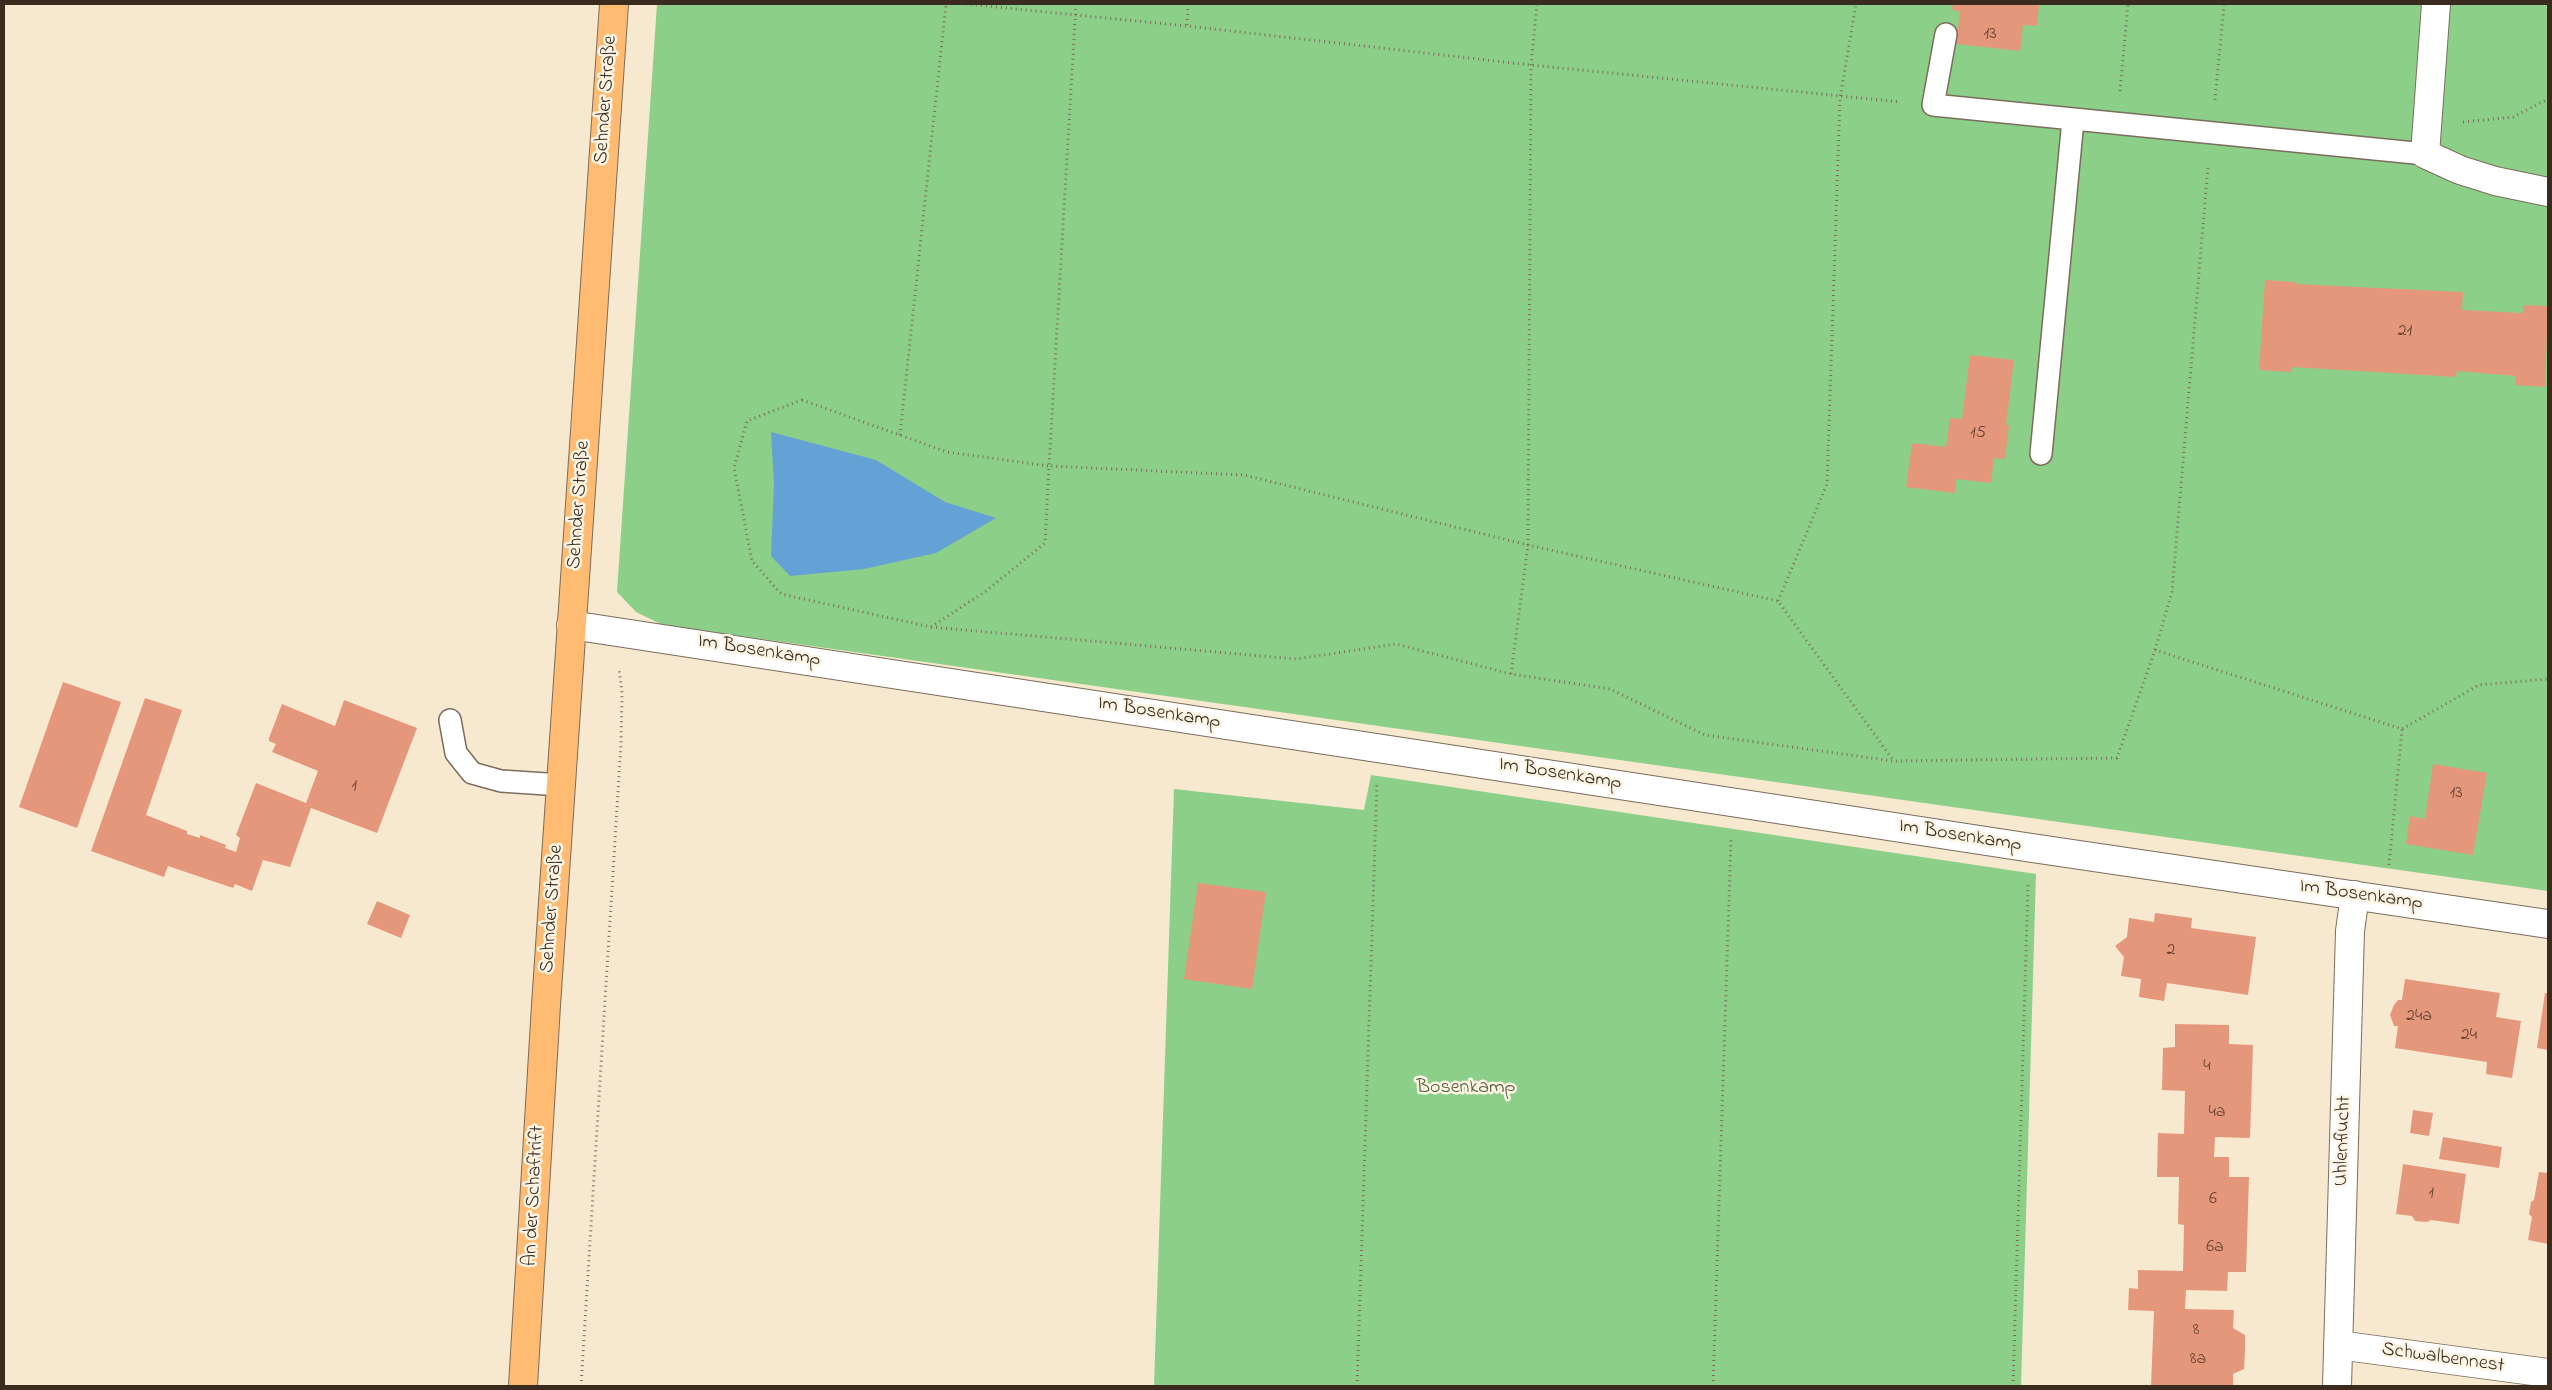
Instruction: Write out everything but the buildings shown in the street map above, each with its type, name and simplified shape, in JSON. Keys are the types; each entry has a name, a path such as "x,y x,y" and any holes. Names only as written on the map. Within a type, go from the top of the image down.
{"main road":[{"name":"Sehnder Straße","path":"546,1005 614,4"},
{"name":"An der Schaftrift","path":"523,1386 546,1005"}],"street":[{"path":"2436,4 2425,154 2460,170 2496,181 2548,192"},
{"name":"Im Bosenkamp","path":"571,625 614,630 2032,848 2548,924"},
{"name":"Uhlenflucht","path":"2337,1386 2350,931 2355,895"},
{"name":"Schwalbennest","path":"2338,1345 2548,1374"}],"lane":[{"path":"1946,34 1933,105 2425,154"},
{"path":"2041,454 2073,120"},
{"path":"450,720 456,753 472,773 501,781 561,785"}],"path":[{"path":"900,435 946,4"},
{"path":"966,4 1187,26 1840,98 1933,105"},
{"path":"931,627 986,591 1046,543 1048,466 1076,4"},
{"path":"1187,26 1188,4"},
{"path":"1512,674 1528,544 1531,65 1537,4"},
{"path":"1778,601 1827,484 1840,98 1856,4"},
{"path":"2118,124 2128,4"},
{"path":"1893,761 1778,601 1528,544 1244,475 1048,466 947,452 802,400 747,421 734,468 752,562 781,594 931,627 1296,659 1396,644 1512,674 1610,689 1705,735 1893,761 2117,758 2155,650 2172,592 2211,132 2224,4"},
{"path":"2428,125 2512,118 2548,99"},
{"path":"581,1386 621,744 622,693 614,630"},
{"path":"2155,650 2402,729 2480,685 2548,679"},
{"path":"2355,895 2389,868 2402,729"},
{"path":"1357,1386 1377,776"},
{"path":"1713,1386 1731,838"},
{"path":"2013,1386 2028,882"}],"green space":[{"path":"657,4 2548,4 2548,891 663,625 636,612 617,592"},
{"name":"Bosenkamp","path":"1371,775 2036,874 2021,1386 1154,1386 1174,789 1364,810"}],"water":[{"path":"771,432 876,460 945,502 996,518 936,553 864,569 790,576 771,556 774,484"}]}
